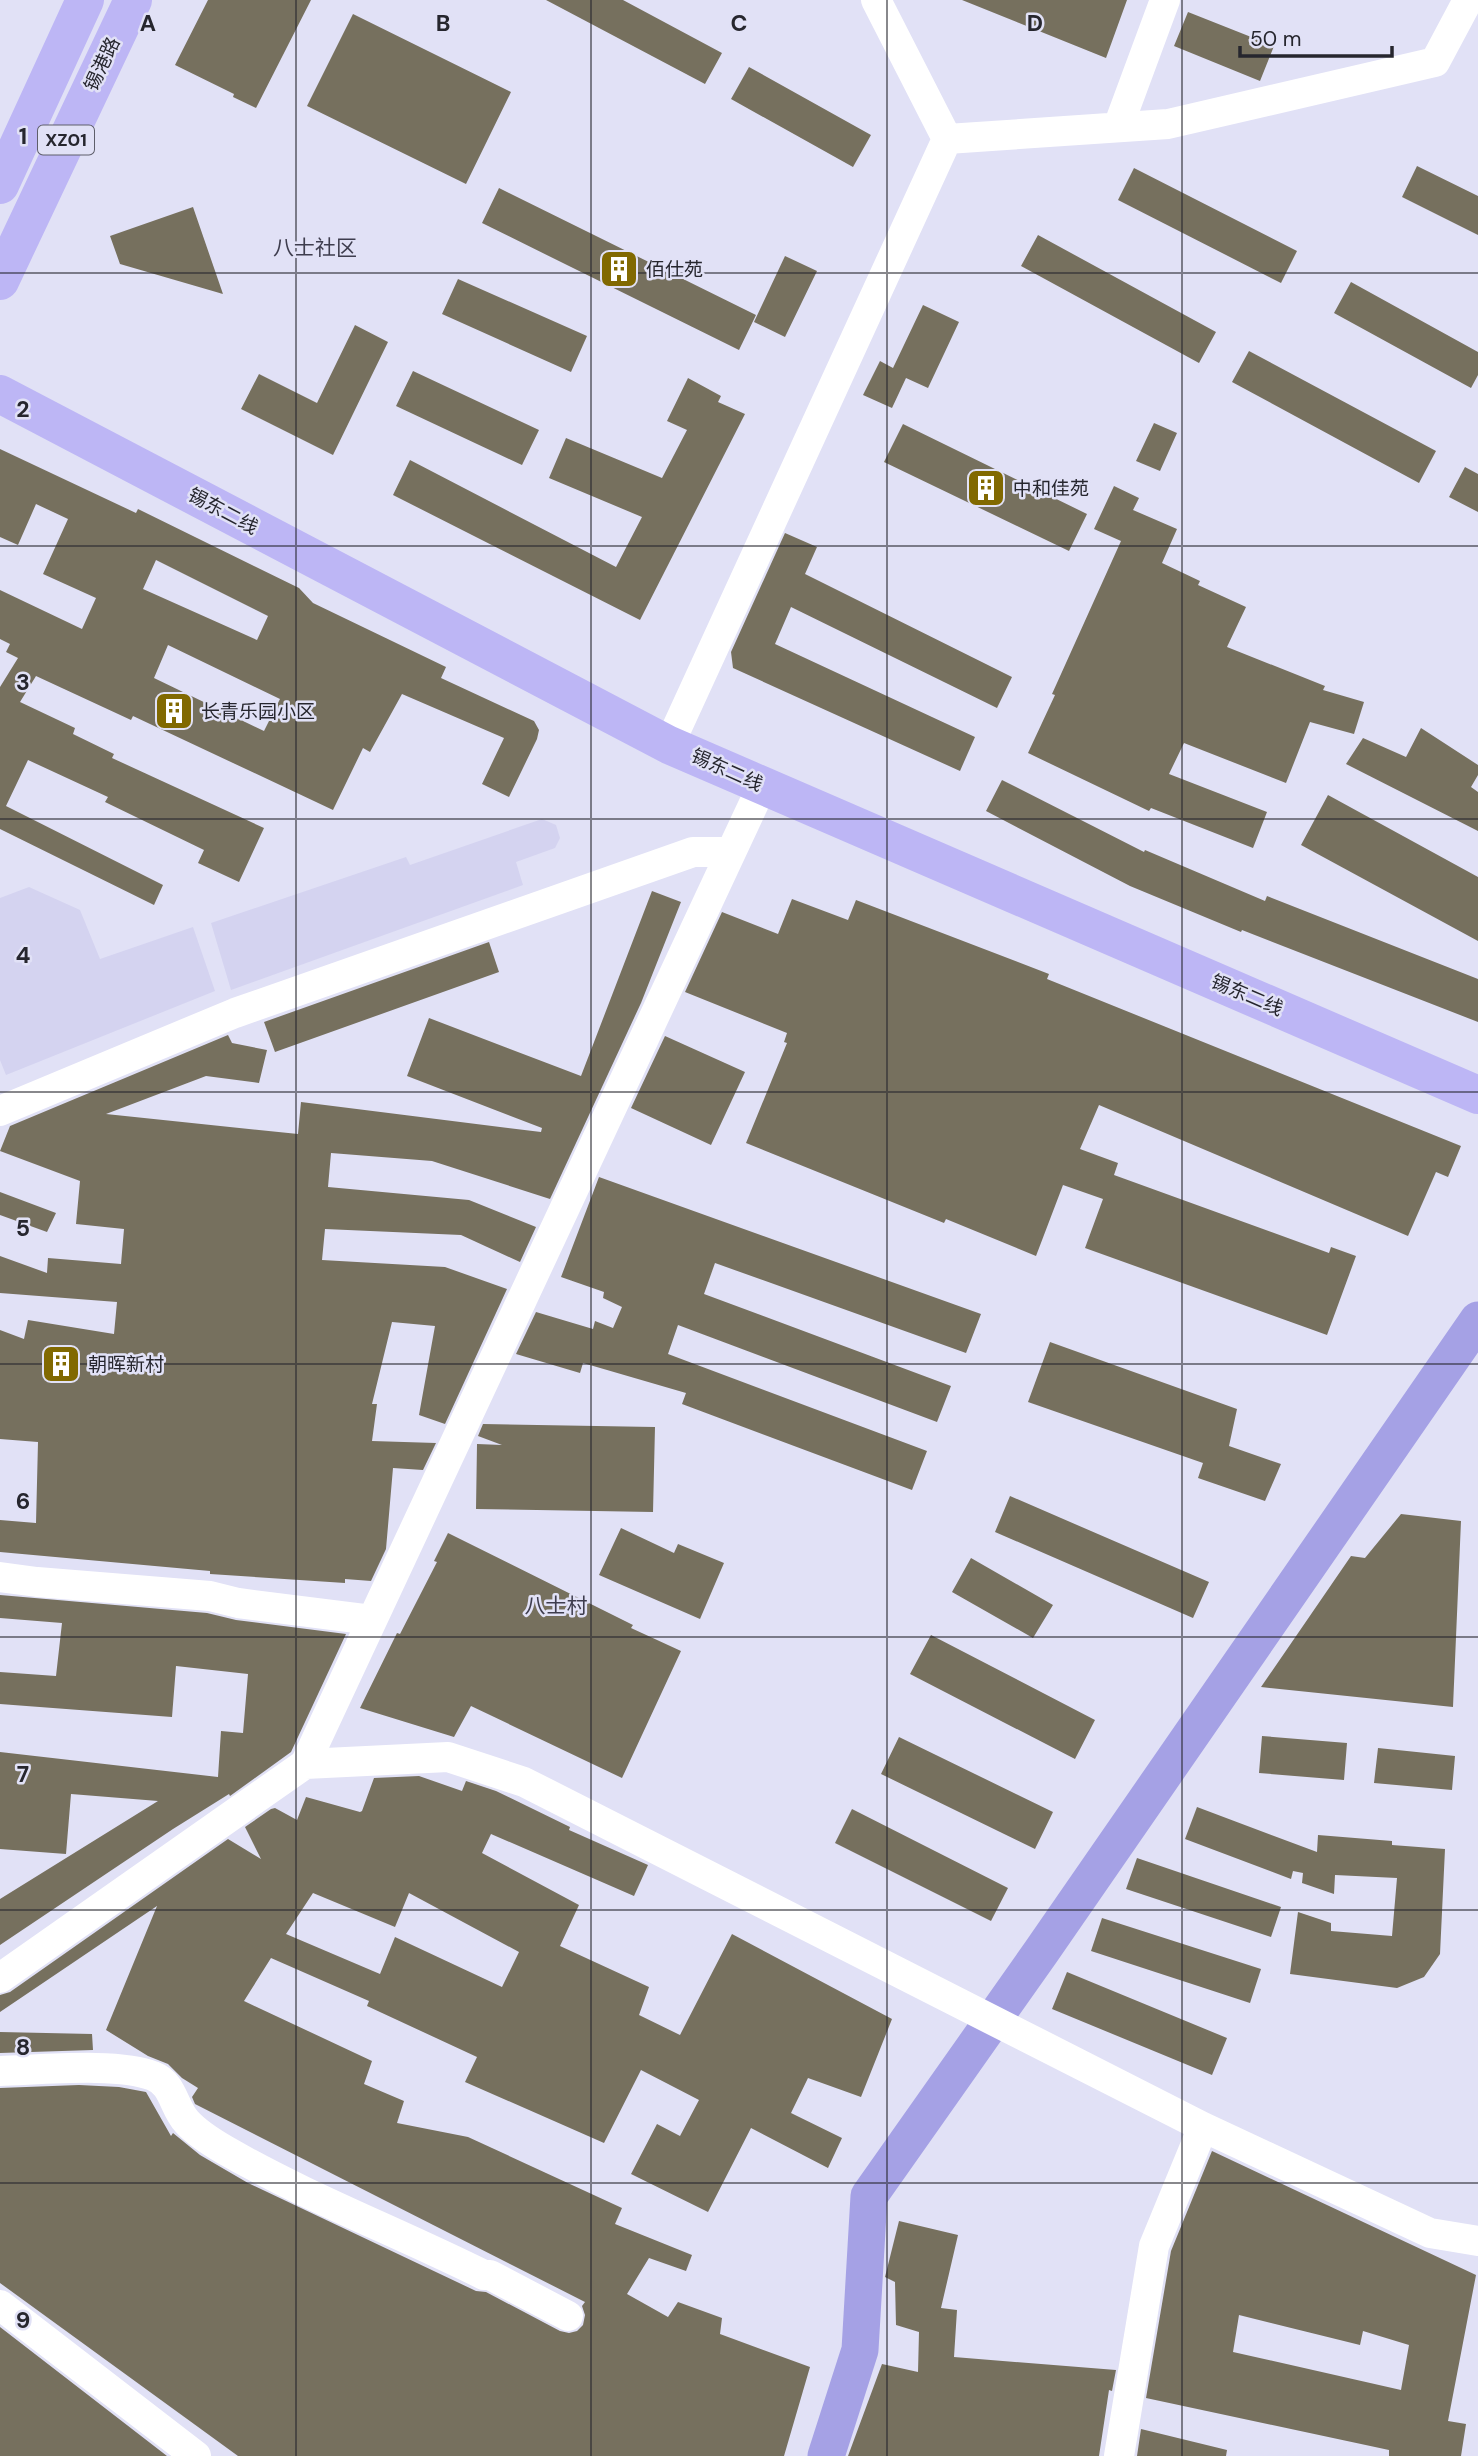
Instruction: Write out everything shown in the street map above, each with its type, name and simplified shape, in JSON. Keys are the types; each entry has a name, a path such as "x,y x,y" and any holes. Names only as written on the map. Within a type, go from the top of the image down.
{"main road":[{"name":"XZ01","path":"0,185 85,0"},
{"name":"锡港路","path":"0,281 133,0"},
{"name":"锡东二线","path":"0,394 669,745 1478,1095"}],"street":[{"path":"876,0 947,139"},
{"path":"1118,127 1165,0"},
{"path":"947,139 1168,124 1435,62 1468,0"},
{"path":"669,745 947,139"},
{"path":"0,1978 304,1764 762,786"},
{"path":"0,1111 235,1013 693,852 731,852"},
{"path":"0,1577 211,1596 238,1603 372,1620"},
{"path":"304,1764 449,1757 524,1782 1203,2127 1430,2233 1478,2241"},
{"path":"0,2071 120,2069 156,2076 169,2087 186,2121 223,2149 340,2209 382,2225 484,2274 490,2274 568,2316"},
{"path":"1119,2456 1154,2246 1203,2127"},
{"path":"0,2305 196,2456"}],"shaded area":[{"path":"542,819 556,825 560,838 555,848 516,862 523,885 231,990 211,923 406,857 410,865"},
{"path":"29,887 80,910 100,959 193,927 215,991 6,1075 0,1060 0,898"}],"building":[{"path":"208,0 311,0 256,108 175,65"},
{"path":"546,0 623,0 722,53 705,84"},
{"path":"962,0 1127,0 1106,58"},
{"path":"1188,12 1274,46 1260,81 1174,46"},
{"path":"353,14 511,92 466,184 307,106"},
{"path":"749,67 871,135 853,167 731,99"},
{"path":"1417,166 1478,196 1478,235 1402,197"},
{"path":"1134,168 1297,251 1281,283 1118,200"},
{"name":"佰仕苑","path":"499,188 756,315 739,350 482,223"},
{"path":"193,207 223,294 120,264 110,236"},
{"path":"1038,235 1216,332 1199,363 1021,266"},
{"path":"785,256 817,271 785,337 754,322"},
{"path":"458,279 587,336 571,372 442,314"},
{"path":"1351,282 1478,352 1478,375 1471,388 1334,313"},
{"path":"923,305 959,322 928,388 906,378 892,408 863,395 880,361 893,368"},
{"path":"355,325 388,342 333,455 241,409 259,374 317,403"},
{"path":"1249,351 1436,451 1419,483 1232,382"},
{"path":"413,371 539,430 522,465 396,406"},
{"path":"688,378 721,396 718,402 745,414 640,620 393,495 410,460 616,567 642,517 549,478 566,438 662,478 687,430 667,421"},
{"path":"1154,423 1177,433 1160,471 1136,461"},
{"name":"中和佳苑","path":"903,424 1087,514 1069,551 884,462"},
{"path":"0,449 136,513 138,509 299,588 313,603 446,667 441,678 534,721 539,730 537,739 509,797 482,784 504,738 402,694 370,752 363,748 333,810 133,716 131,720 36,676 20,702 75,728 73,734 114,754 112,758 264,828 239,882 198,863 204,850 105,802 108,797 28,760 6,806 163,885 154,905 0,829 0,687 18,658 6,652 10,644 0,639 0,590 82,629 96,598 43,574 68,519 36,504 18,545 0,537","holes":["156,560 268,616 257,640 143,589","168,645 280,699 264,731 154,678"]},
{"path":"1465,467 1478,474 1478,512 1449,497"},
{"path":"1114,486 1139,498 1133,510 1177,529 1162,563 1200,581 1198,585 1246,607 1227,647 1325,686 1323,690 1364,702 1354,734 1310,722 1286,783 1184,743 1169,774 1267,812 1253,848 1151,808 1149,811 1028,753 1121,541 1094,529"},
{"path":"785,533 817,547 805,574 1012,677 997,708 791,607 775,644 975,737 960,771 733,668 731,652"},
{"path":"1421,728 1478,765 1478,775 1471,787 1478,792 1478,831 1346,764 1363,738 1406,757"},
{"path":"1002,780 1144,852 1145,850 1265,901 1267,896 1478,979 1478,1022 1242,930 1241,932 1130,886 986,811"},
{"path":"1328,795 1478,877 1478,941 1301,845"},
{"path":"652,891 681,902 641,1003 550,1199 432,1161 331,1153 328,1187 469,1200 536,1227 520,1262 461,1235 325,1229 322,1260 445,1267 507,1289 445,1424 419,1415 435,1326 392,1322 372,1404 377,1404 372,1441 436,1443 423,1470 393,1468 386,1549 371,1581 345,1579 345,1583 210,1574 210,1571 0,1552 0,1520 36,1523 38,1442 0,1439 0,1330 24,1339 28,1320 114,1334 117,1302 0,1293 0,1256 47,1273 48,1258 121,1264 124,1229 76,1224 80,1181 0,1151 10,1126 228,1035 232,1043 267,1050 259,1083 206,1076 106,1114 298,1134 301,1102 541,1132 542,1128 407,1076 429,1018 581,1076"},
{"path":"792,899 848,920 856,900 1049,974 1047,979 1461,1146 1448,1177 1436,1172 1408,1236 1099,1105 1080,1149 1118,1163 1114,1175 1329,1253 1331,1247 1356,1256 1327,1335 1085,1248 1103,1199 1063,1185 1036,1256 946,1219 944,1223 746,1143 787,1043 784,1042 787,1033 685,992 722,912 778,934"},
{"path":"489,942 499,972 275,1052 264,1022"},
{"path":"665,1036 745,1072 711,1145 631,1108"},
{"path":"599,1177 981,1314 966,1353 715,1263 704,1294 951,1386 937,1422 678,1325 668,1354 927,1451 912,1490 682,1404 686,1393 583,1363 580,1373 516,1354 536,1312 593,1329 595,1321 613,1328 622,1307 603,1298 604,1292 561,1277"},
{"path":"0,1192 56,1213 47,1232 0,1215"},
{"path":"1050,1342 1237,1409 1229,1446 1281,1464 1265,1501 1198,1478 1203,1463 1028,1402"},
{"path":"483,1424 655,1427 653,1512 476,1509 477,1444 502,1445 478,1436"},
{"path":"1010,1496 1209,1582 1193,1618 995,1532"},
{"path":"1401,1514 1461,1521 1453,1707 1261,1687 1351,1556 1365,1558"},
{"path":"621,1528 674,1553 678,1544 724,1563 700,1619 599,1575"},
{"path":"448,1533 681,1651 622,1778 471,1706 454,1737 360,1708 397,1633 400,1634 437,1562 434,1561"},
{"path":"971,1558 1053,1605 1033,1638 952,1592"},
{"path":"0,1595 207,1613 236,1620 346,1634 291,1752 230,1796 229,1794 173,1829 0,1945 0,1899 158,1801 71,1794 66,1854 0,1849 0,1752 218,1777 221,1731 243,1733 248,1674 176,1666 172,1717 0,1704 0,1672 56,1676 62,1623 0,1618"},
{"path":"931,1635 1095,1720 1075,1759 910,1674"},
{"path":"1262,1736 1347,1743 1344,1780 1259,1773"},
{"path":"899,1737 1053,1812 1035,1849 881,1774"},
{"path":"1378,1748 1455,1756 1452,1790 1374,1783"},
{"path":"419,1776 462,1791 466,1781 496,1791 570,1827 569,1830 648,1865 634,1896 491,1834 482,1853 579,1905 560,1946 649,1987 639,2015 680,2035 732,1934 892,2019 861,2097 808,2078 791,2113 842,2138 828,2168 751,2128 708,2212 631,2174 657,2124 680,2136 699,2100 641,2070 604,2143 465,2082 477,2057 367,2006 369,2001 271,1958 244,2001 372,2061 364,2084 404,2101 397,2123 468,2137 622,2208 615,2224 692,2255 686,2271 649,2258 627,2294 668,2317 678,2302 722,2318 720,2334 810,2367 784,2456 238,2456 0,2283 0,2088 79,2085 119,2087 146,2092 171,2136 173,2133 200,2155 248,2183 476,2291 486,2292 560,2331 577,2331 583,2325 585,2315 582,2306 585,2302 195,2104 192,2097 198,2088 182,2078 168,2064 148,2056 106,2030 157,1906 0,2012 0,1995 10,1992 228,1839 261,1859 245,1827 271,1809 275,1808 297,1820 306,1797 360,1812 374,1778","holes":["313,1893 395,1927 409,1893 519,1952 502,1987 395,1937 380,1974 286,1934"]},
{"path":"1197,1807 1317,1852 1318,1835 1392,1841 1392,1845 1445,1849 1440,1954 1424,1977 1397,1988 1290,1974 1298,1912 1331,1923 1331,1931 1392,1936 1397,1878 1335,1875 1334,1894 1302,1883 1303,1873 1293,1871 1291,1879 1185,1839"},
{"path":"852,1809 1008,1888 991,1921 835,1843"},
{"path":"1137,1858 1281,1907 1271,1937 1126,1889"},
{"path":"1102,1918 1261,1969 1250,2003 1091,1951"},
{"path":"1067,1972 1227,2038 1212,2075 1052,2009"},
{"path":"0,2032 92,2034 93,2050 0,2053"},
{"path":"1212,2151 1476,2275 1448,2421 1466,2424 1461,2456 1389,2456 1389,2450 1146,2398 1171,2251","holes":["1239,2315 1360,2345 1363,2331 1409,2345 1401,2390 1233,2352"]},
{"path":"899,2221 958,2235 941,2308 957,2310 954,2357 1116,2370 1112,2391 1109,2390 1099,2456 848,2456 882,2364 918,2372 919,2332 896,2325 895,2282 885,2277"},
{"path":"0,2327 167,2456 0,2456"},
{"path":"1141,2429 1227,2450 1226,2456 1137,2456"}],"waterway":[{"path":"826,2456 860,2350 869,2196 1478,1320"}],"place":[{"name":"佰仕苑","path":"619,269"},
{"name":"中和佳苑","path":"986,488"},
{"name":"长青乐园小区","path":"174,711"},
{"name":"朝晖新村","path":"61,1364"}],"district":[{"name":"八士社区","path":"315,248"},
{"name":"八士村","path":"556,1606"}]}
